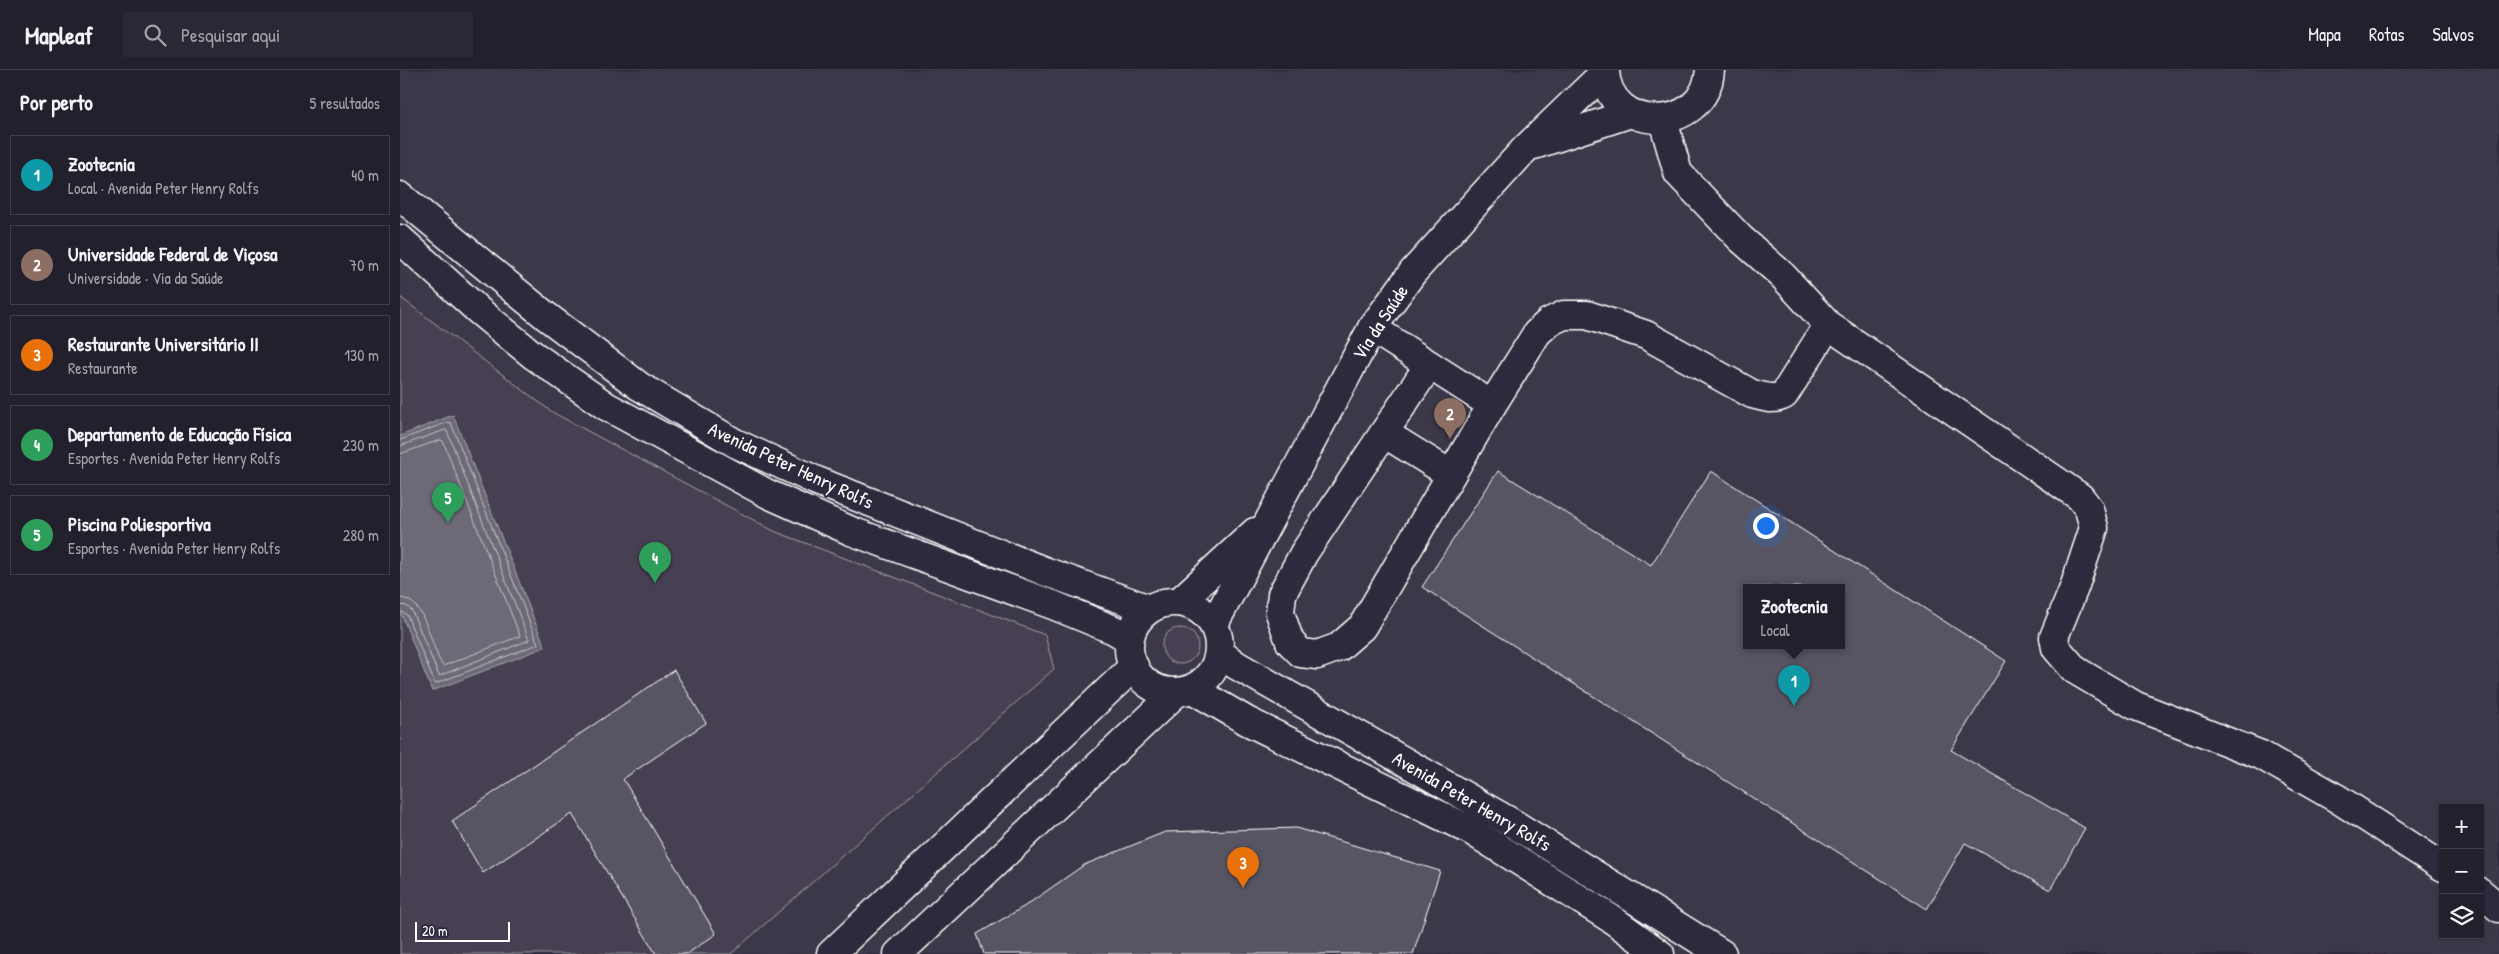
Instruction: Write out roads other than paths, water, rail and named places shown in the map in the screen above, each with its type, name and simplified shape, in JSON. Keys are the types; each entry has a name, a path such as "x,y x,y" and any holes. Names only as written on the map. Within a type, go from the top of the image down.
{"main road":[{"path":"1605,71 1609,88 1618,102 1631,113 1646,119 1663,120 1677,117 1690,109 1700,99 1707,86 1711,71"},
{"name":"Via da Saúde","path":"1214,624 1372,328 1413,272 1526,148 1605,71"},
{"path":"1526,148 1631,113"},
{"path":"1663,120 1678,173 1740,238 1782,275 1828,325 2080,496 2089,509 2094,528 2074,588 2054,637 2056,648 2075,670 2136,706 2261,755 2338,799 2439,865"},
{"name":"Avenida Peter Henry Rolfs","path":"400,196 546,316 639,386 735,443 817,481 1035,567 1149,609"},
{"name":"Avenida Peter Henry Rolfs","path":"400,239 479,311 510,336 614,410 784,502 851,531 1053,605 1114,630 1129,640"},
{"path":"1429,365 1304,553 1282,594 1280,613 1290,642 1301,653 1317,655 1339,647 1362,627 1492,405 1537,333 1549,322 1564,315 1587,314 1646,335 1752,394 1767,398 1778,398 1784,395 1828,325"},
{"path":"1372,328 1492,405"},
{"path":"1384,433 1450,474"},
{"name":"Via da Saúde","path":"1180,602 1269,519"},
{"path":"898,954 1184,690 1207,678 1213,671 1220,653 1219,638 1214,624 1205,613 1193,605 1180,602 1164,603 1149,609 1136,622 1129,640 1130,656 1140,676 1153,686 1184,690"},
{"name":"Avenida Peter Henry Rolfs","path":"1220,653 1236,665 1512,823 1722,954"},
{"path":"830,954 1134,666"},
{"name":"Avenida Peter Henry Rolfs","path":"1184,690 1470,830 1613,920 1660,954"},
{"path":"2482,894 2499,908"}],"water":[{"path":"453,415 545,647 432,691 400,611 400,436"}],"place":[{"name":"Universidade Federal de Viçosa","path":"1450,439"},
{"name":"Piscina Poliesportiva","path":"448,523"},
{"name":"Departamento de Educação Física","path":"655,583"},
{"name":"Zootecnia","path":"1794,706"},
{"name":"Restaurante Universitário II","path":"1243,888"}]}
